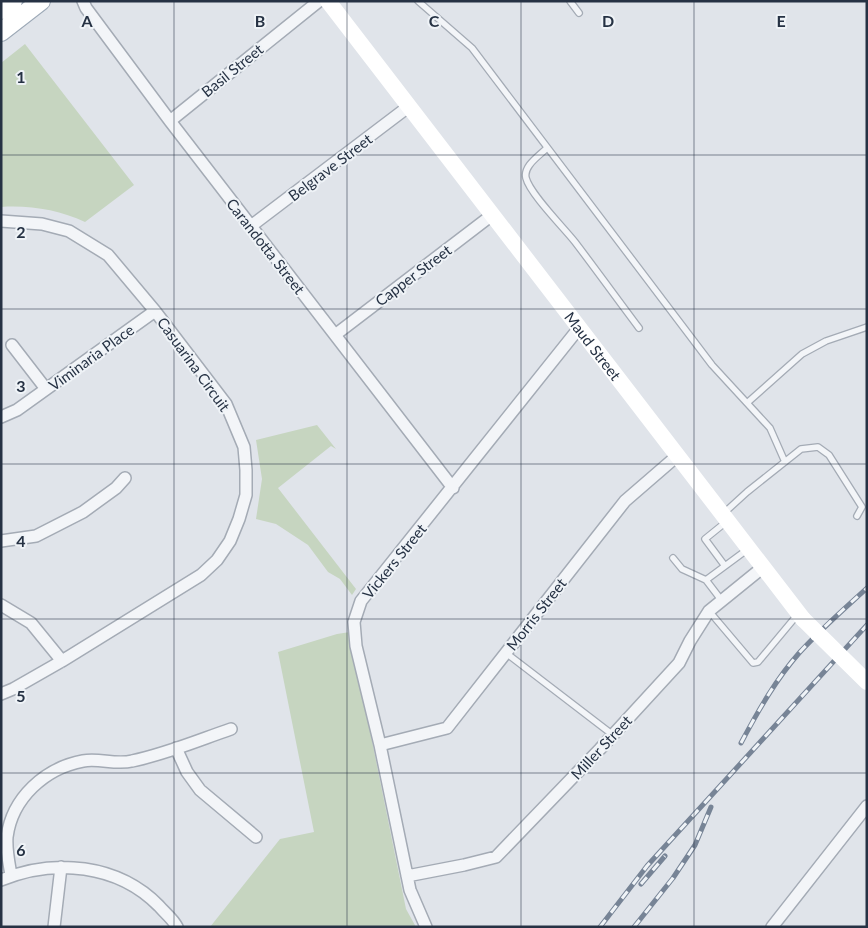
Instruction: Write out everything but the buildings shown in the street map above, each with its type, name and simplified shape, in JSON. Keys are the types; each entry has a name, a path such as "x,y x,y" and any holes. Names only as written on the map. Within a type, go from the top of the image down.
{"main road":[{"path":"1,10 13,1"},
{"path":"1,32 41,1"},
{"name":"Maud Street","path":"328,1 725,517 762,568 801,616 867,682"}],"street":[{"name":"Carandotta Street","path":"83,1 86,8 170,121 453,488"},
{"name":"Basil Street","path":"170,121 319,1"},
{"name":"Belgrave Street","path":"251,226 408,107"},
{"name":"Capper Street","path":"334,334 492,215"},
{"name":"Casuarina Circuit","path":"1,220 42,224 68,231 108,255 155,311 226,404 244,448 246,470 246,495 230,541 217,560 201,575 62,661 13,690 1,694"},
{"name":"Viminaria Place","path":"1,417 17,410 155,311"},
{"name":"Vickers Street","path":"426,927 410,890 380,744 356,646 354,622 361,601 579,328"},
{"path":"12,345 46,389"},
{"name":"Morris Street","path":"380,744 447,728 625,501 677,456"},
{"path":"1,541 36,536 83,512 116,488 125,478"},
{"name":"Miller Street","path":"407,876 496,857 679,663 701,621 709,611 762,568"},
{"path":"1,606 31,624 62,661"},
{"path":"177,927 151,898 125,881 88,868 39,868 6,878 8,860 7,838 12,815 22,798 37,782 60,768 84,761 131,762 231,729"},
{"path":"176,748 187,772 200,790 256,837"},
{"path":"772,927 867,806"},
{"path":"54,927 61,867"}],"lane":[{"path":"418,1 472,48 712,365 770,428 785,462"},
{"path":"570,1 579,12"},
{"path":"547,148 531,163 527,170 526,177 531,189 639,328"},
{"path":"747,404 802,354 826,341 867,327"},
{"path":"725,566 705,539 739,498 802,449 818,447 829,455 862,507 857,516"},
{"path":"706,580 748,549"},
{"path":"672,558 682,569 706,580 722,601"},
{"path":"709,611 753,663 758,662 801,616"},
{"path":"506,653 613,735"}],"green space":[{"path":"25,44 134,185 85,222 65,214 44,209 1,207 1,63"},
{"path":"317,425 336,449 331,446 278,488 356,589 352,595 340,579 328,572 308,545 276,524 256,519 262,479 256,440"},
{"path":"350,632 406,909 416,927 210,927 280,839 314,832 278,652 337,634"}],"railway":[{"path":"741,743 768,696 791,662 816,635 867,588"},
{"path":"600,927 647,866 867,625"},
{"path":"634,927 673,878 695,845 711,807"},
{"path":"641,884 665,856"}]}
